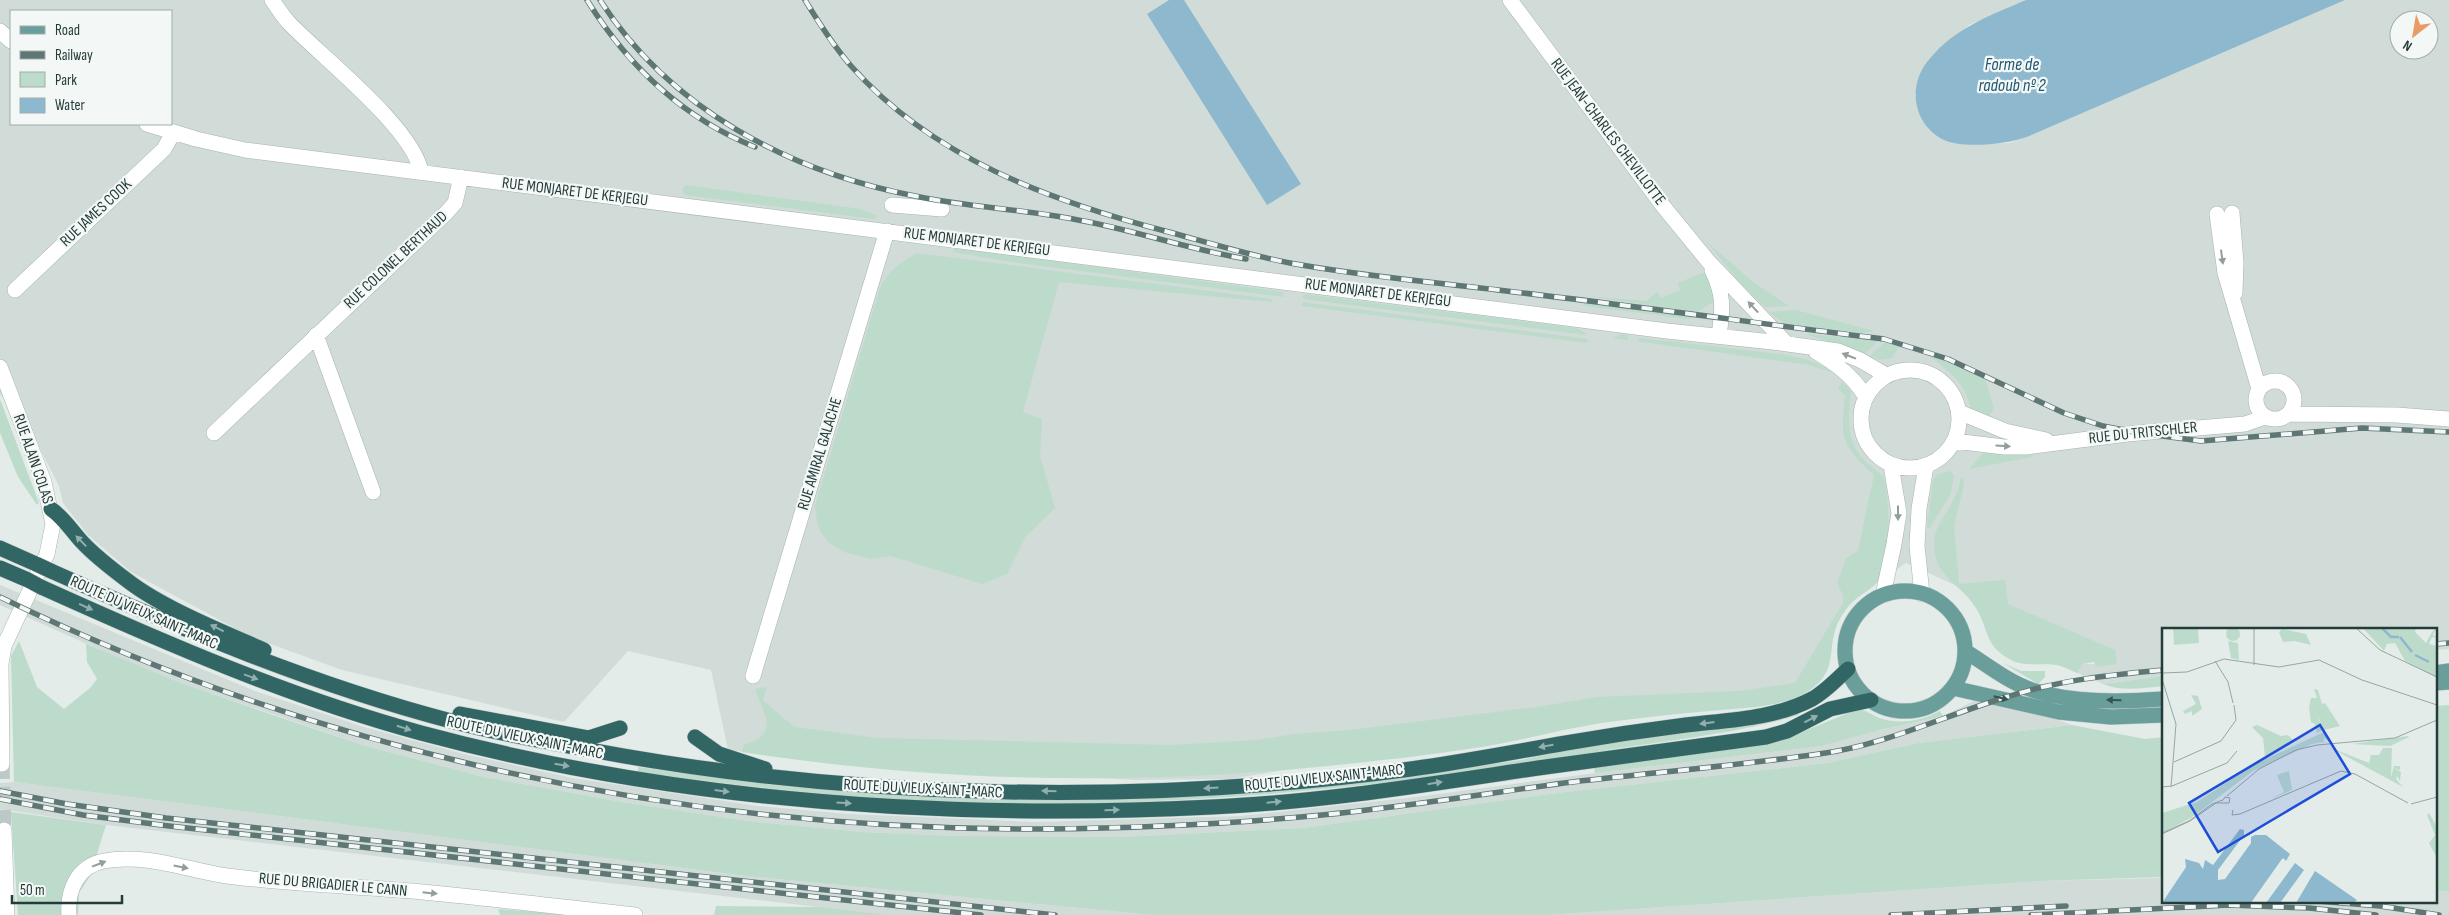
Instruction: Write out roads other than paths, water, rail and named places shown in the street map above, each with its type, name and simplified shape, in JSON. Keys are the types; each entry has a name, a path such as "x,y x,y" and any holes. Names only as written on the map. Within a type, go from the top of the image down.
{"highway":[{"path":"50,509 61,516 83,543 103,562 131,583 242,640 373,698 589,738 620,728"},
{"name":"ROUTE DU VIEUX SAINT-MARC","path":"0,548 41,559 51,571 183,630 373,698 492,732 655,762 797,779 997,791 1099,792 1190,790 1302,781 1412,769 1625,732 1755,717 1777,712 1815,698 1848,669"},
{"name":"ROUTE DU VIEUX SAINT-MARC","path":"0,568 206,661 308,698 418,732 537,761 648,781 796,800 896,807 1000,811 1216,807 1313,798 1407,788 1766,736 1787,731 1830,709 1871,700"},
{"path":"695,737 719,754 797,779"}],"main road":[{"path":"1902,591 1922,594 1939,602 1953,615 1962,632 1965,651 1962,670 1953,688 1940,700 1923,708 1905,711 1887,708 1871,700 1856,687 1848,669 1845,647 1851,626 1864,607 1883,595 1902,591"},
{"path":"1965,651 2012,680 2031,689 2049,694 2098,700 2162,699"},
{"path":"2436,673 2449,671"},
{"path":"2436,684 2449,682"},
{"path":"1953,688 2059,712 2111,717 2162,715"}],"street":[{"path":"272,0 289,23 401,132 419,159 421,172"},
{"name":"RUE JEAN-CHARLES CHEVILLOTTE","path":"1510,0 1663,206 1708,261 1786,343"},
{"path":"0,31 10,41"},
{"name":"RUE MONJARET DE KERJEGU","path":"150,125 174,133 245,150 1786,343 1838,351 1860,360 1886,375"},
{"name":"RUE JAMES COOK","path":"15,290 164,149 174,133"},
{"name":"RUE COLONEL BERTHAUD","path":"214,432 446,214 455,203 462,177"},
{"path":"892,205 942,209"},
{"path":"2225,214 2236,262 2234,299 2251,355 2259,411 2265,417 2280,419 2288,414 2340,413 2449,419"},
{"name":"RUE AMIRAL GALACHE","path":"753,676 887,231"},
{"name":"RUE JEAN-CHARLES CHEVILLOTTE","path":"1708,261 1721,289 1723,298 1719,336"},
{"path":"316,335 373,492"},
{"name":"RUE MONJARET DE KERJEGU","path":"1809,347 1838,366 1853,379 1865,396"},
{"path":"2251,355 2276,380 2286,384 2293,392 2309,403 2340,413"},
{"name":"RUE ALAIN COLAS","path":"0,367 44,482 53,524 41,559 5,629 1,664 2,764"},
{"path":"1912,369 1932,375 1948,387 1955,398 1959,412 1958,432 1943,456 1926,466 1914,468 1891,465 1879,458 1863,436 1860,423 1865,396 1874,384 1886,375 1898,370 1912,369"},
{"path":"2229,425 2270,381 2276,380"},
{"path":"2288,414 2294,402 2293,392"},
{"name":"RUE DU TRITSCHLER","path":"1959,412 2004,430 2058,442"},
{"name":"RUE DU TRITSCHLER","path":"1954,441 2004,447 2026,447 2058,442 2245,424 2265,417"},
{"path":"1883,595 1899,513 1891,465"},
{"path":"1922,594 1917,546 1919,509 1926,466"},
{"path":"4,830 7,915"},
{"name":"RUE DU BRIGADIER LE CANN","path":"69,915 68,899 74,881 85,869 102,861 133,858 227,876 415,892 635,915"}],"water":[{"path":"1169,0 1184,0 1301,184 1267,205 1147,14"},
{"name":"Forme de radoub nº 2","path":"2026,0 2345,0 2027,137 2008,142 1974,145 1952,143 1944,140 1926,125 1920,116 1916,94 1921,72 1937,50 1948,40 1985,18"}],"tunnel":[{"path":"2,764 4,830"}],"railway":[{"path":"587,0 620,47 659,87 703,121 755,147"},
{"path":"600,0 629,39 661,73 697,104 737,130 779,152 823,171 868,185 915,196 1073,219 1246,259"},
{"path":"805,0 845,59 884,99 919,127 957,151 996,172 1079,206 1243,252 1290,263 1348,272 1884,339 1948,359 2064,413 2103,426 2139,433 2201,441 2362,428 2449,432"},
{"path":"0,597 123,652 249,700 377,740 508,773 641,798 775,816 910,826 1044,829 1253,821 1352,812 1564,783 1723,766 1844,750 1892,737 2029,690 2104,676 2162,670"},
{"path":"2436,644 2449,643"},
{"path":"0,791 67,804 166,818 1055,915"},
{"path":"0,799 83,815 169,826 981,915"},
{"path":"2330,902 2380,906 2439,915"},
{"path":"2031,915 2229,905 2309,908 2376,915"},
{"path":"1891,915 2066,906"}]}
